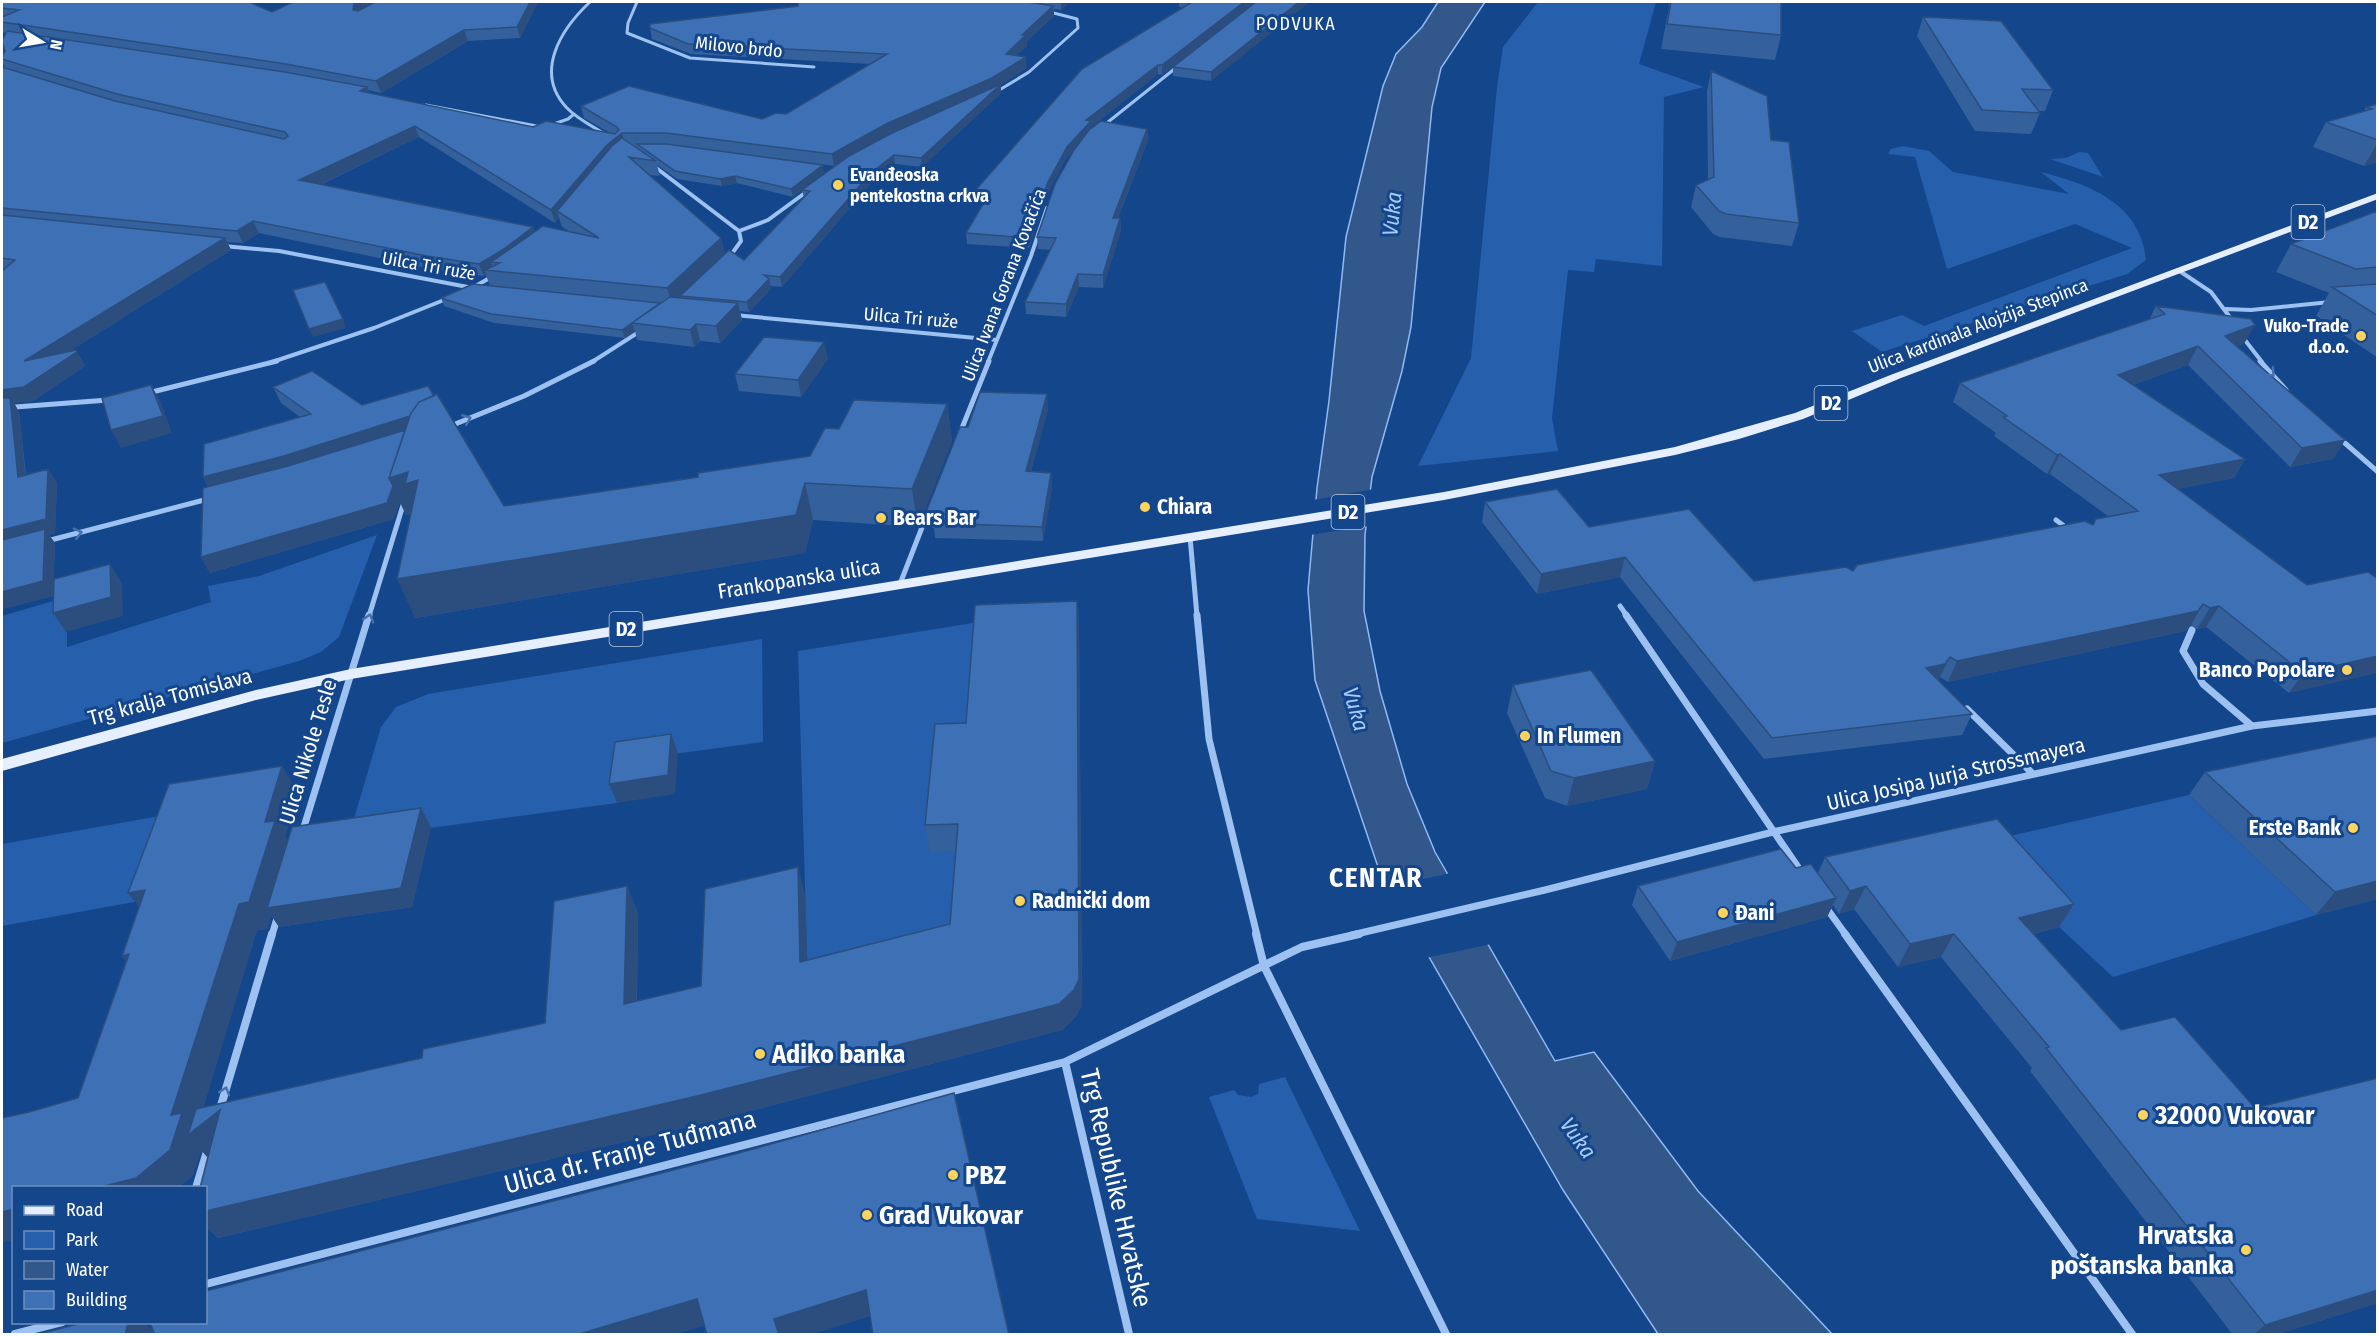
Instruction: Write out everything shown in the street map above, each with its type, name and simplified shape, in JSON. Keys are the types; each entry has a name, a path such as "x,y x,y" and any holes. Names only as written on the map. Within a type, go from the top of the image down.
{"main road":[{"name":"Ulica kardinala Alojzija Stepinca","path":"1253,528 1444,496 1620,463 1735,436 1799,416 2178,270 2378,196"},
{"name":"Frankopanska ulica","path":"351,674 1253,528"},
{"name":"Trg kralja Tomislava","path":"2,765 256,695 351,674"}],"street":[{"path":"591,2 567,26 557,42 552,61 551,82 565,107 609,139 600,138"},
{"name":"Milovo brdo","path":"637,2 628,23 627,33 690,58 814,67"},
{"path":"995,92 1044,60 1078,28 1077,19 1040,9"},
{"path":"1096,132 1178,67"},
{"path":"417,103 551,129"},
{"path":"541,127 561,122 574,114"},
{"path":"646,161 739,231 741,241 724,264"},
{"path":"739,231 764,223 776,216 817,184"},
{"name":"Ulica Ivana Gorana Kovačića","path":"957,440 1031,256 1049,203"},
{"name":"Uilca Tri ruže","path":"221,245 279,251 484,290"},
{"path":"2178,270 2203,283 2226,309 2254,355 2289,393"},
{"path":"462,293 501,271"},
{"path":"142,394 219,378 298,356 376,329 451,297"},
{"path":"2226,309 2251,310 2332,302"},
{"name":"Uilca Tri ruže","path":"730,315 997,340"},
{"path":"441,429 576,373 611,353 645,328"},
{"path":"2,408 120,399"},
{"path":"2336,435 2378,472"},
{"name":"Ulica Nikole Tesle","path":"301,837 406,496"},
{"path":"35,544 215,497"},
{"path":"900,584 931,507"},
{"path":"2056,520 2073,533"},
{"path":"1190,537 1209,739 1264,966 1446,1335"},
{"path":"1620,606 1807,880"},
{"path":"2192,630 2183,651 2198,676 2203,684 2252,726"},
{"path":"1958,700 2033,774"},
{"name":"Ulica Josipa Jurja Strossmayera","path":"1302,947 1545,890 1773,832 2033,774 2252,726 2378,711"},
{"path":"1821,900 2132,1335"},
{"path":"217,1120 281,905"},
{"name":"Trg Republike Hrvatske","path":"1129,1335 1065,1062 1302,947"},
{"name":"Ulica dr. Franje Tuđmana","path":"207,1284 1065,1062"},
{"path":"197,1186 210,1142"},
{"path":"15,1335 58,1324"}],"green space":[{"path":"1538,2 1656,2 1639,64 1704,87 1664,97 1662,266 1596,259 1594,272 1568,270 1552,418 1558,451 1418,466 1471,358 1497,87 1503,47"},
{"path":"1903,146 1929,151 1953,172 2069,194 2041,172 2094,190 2123,210 2134,224 2142,240 2146,260 2127,274 1882,352 1852,331 1902,315 1924,326 2132,248 2075,224 1947,269 1915,157 1888,154 1891,149"},
{"path":"2079,152 2088,153 2103,177 2050,159 2066,158"},
{"path":"377,535 339,637 321,652 299,661 2,743 2,616 67,597 67,647 211,602 208,586 259,576"},
{"path":"1078,606 1079,628 962,851 955,950 808,988 798,651"},
{"path":"762,639 763,742 622,761 617,803 348,839 381,727 396,707 428,694"},
{"path":"2189,795 2316,915 2113,977 2059,927 1984,842"},
{"path":"188,811 156,898 2,926 2,844"},
{"path":"1285,1077 1360,1231 1257,1219 1209,1097 1234,1090 1238,1095 1251,1097 1258,1094 1259,1084"}],"water":[{"name":"Vuka","path":"1438,2 1485,2 1441,68 1432,107 1411,327 1402,371 1372,477 1365,535 1364,611 1380,691 1407,784 1435,852 1555,1061 1594,1052 1698,1191 1832,1334 1658,1334 1563,1190 1379,870 1315,680 1308,590 1317,488 1329,401 1346,237 1383,86 1396,54 1422,27"}],"pier":[{"path":"1374,489 1369,526 1310,535 1313,500"},
{"path":"1451,873 1491,944 1426,958 1385,887"}],"building":[{"path":"2,2 249,2 272,12 293,2 360,2 354,4 353,10 358,11 375,2 530,2 517,27 464,30 376,81 286,64 2,22 2,17 19,10 2,8"},
{"path":"798,2 1028,2 1053,6 1022,35 1026,35 1006,54 1026,57 992,78 886,124 832,154 666,133 622,133 607,145 551,210 415,126 299,180 533,227 479,264 427,256 253,221 237,231 2,208 2,67 115,101 284,139 288,136 285,132 117,94 2,59 5,51 2,41 7,31 285,72 367,87 360,91 533,127 546,121 615,134 619,130 617,127 581,106 629,86 762,119 776,113 786,114 887,54 688,44 650,28 650,24 798,6"},
{"path":"1192,2 1244,2 1086,120 1091,121 1067,147 1048,182 1028,238 966,233 989,194 973,193 1082,69"},
{"path":"1256,2 1299,2 1211,72 1173,67"},
{"path":"1671,2 1781,2 1781,35 1667,24"},
{"path":"1923,17 2001,21 2053,90 2022,89 2040,113 1982,110"},
{"path":"1711,71 1767,96 1771,140 1789,142 1799,223 1726,214 1719,211 1696,185 1714,177"},
{"path":"1001,84 921,158 894,155 871,173 780,277 764,275 769,279 747,302 680,296 729,250 744,260 810,191 802,190 849,156 890,134"},
{"path":"2378,104 2378,140 2326,122 2372,109 2366,107"},
{"path":"1101,121 1147,129 1113,218 1120,218 1103,275 1078,274 1066,304 1025,302 1056,238 1037,237 1055,184 1074,150 1089,130"},
{"path":"622,138 656,161 629,157 721,238 667,288 485,270 500,263 491,262 543,226 599,238 557,211 612,146"},
{"path":"637,144 666,144 823,165 791,189 735,176 720,179 675,171"},
{"path":"2377,211 2378,267 2356,269 2291,244"},
{"path":"2,215 225,238 24,361 76,350 77,352 24,387 2,390 2,271 15,260 2,258"},
{"path":"325,282 343,319 309,329 293,290"},
{"path":"473,284 660,303 622,330 491,314 441,298"},
{"path":"2378,284 2378,316 2332,287"},
{"path":"670,297 738,303 716,326 696,324 690,330 632,323"},
{"path":"2156,306 2251,319 2255,325 2225,336 2345,440 2302,448 2198,346 2118,375 2245,459 2159,475 2307,585 2368,572 2378,579 2378,656 2303,673 2219,606 2210,608 2203,604 2198,611 1957,661 1950,657 1945,664 1926,668 1972,714 1772,738 1625,557 1541,574 1485,502 1557,489 1589,527 1689,509 1754,581 1846,567 1853,571 1857,565 2085,521 2093,525 2096,519 2138,511 2060,454 2057,455 2003,417 2007,416 1960,383 2165,314"},
{"path":"764,337 824,342 798,380 735,374"},
{"path":"312,371 362,405 428,386 434,396 419,402 410,416 284,456 203,477 204,444 311,414 273,387"},
{"path":"151,385 163,416 111,430 102,398"},
{"path":"980,392 1047,394 1026,471 1051,473 1042,527 933,523 936,513 926,512 960,427 968,427"},
{"path":"437,394 504,506 698,477 698,473 810,456 825,428 839,429 854,400 947,404 912,489 805,483 796,515 397,579 418,480 405,484 408,472 389,478 411,413 419,402"},
{"path":"2,398 10,398 18,477 48,469 46,519 2,530"},
{"path":"405,430 389,478 393,486 387,503 201,557 203,488 288,466"},
{"path":"45,529 43,581 2,592 2,540"},
{"path":"110,564 111,597 53,613 54,579"},
{"path":"1077,601 1079,979 1074,990 1059,1004 697,1096 207,1211 207,1186 201,1186 220,1110 188,1135 196,1109 422,1058 423,1049 545,1023 554,901 627,886 624,1004 701,986 705,889 798,867 800,962 950,924 958,824 925,825 935,724 966,723 975,605"},
{"path":"1591,670 1655,761 1574,778 1551,771 1513,685"},
{"path":"671,734 668,775 609,784 615,742"},
{"path":"2378,736 2378,881 2335,892 2205,772"},
{"path":"282,766 265,822 275,821 249,902 239,904 171,1115 182,1113 170,1150 136,1178 105,1186 12,1186 12,1210 2,1212 2,1118 78,1098 129,954 122,956 145,890 128,893 169,784"},
{"path":"421,808 401,888 267,908 292,827"},
{"path":"1997,819 2074,904 2019,918 2121,1030 2175,1017 2255,1108 2378,1078 2378,1290 2265,1325 2046,1048 2049,1047 1954,934 1910,944 1866,886 1850,891 1825,857"},
{"name":"Đani","path":"1781,849 1796,868 1811,864 1836,898 1677,942 1638,886"},
{"path":"954,1093 1009,1335 873,1335 866,1290 774,1319 779,1335 707,1335 697,1299 576,1335 155,1335 150,1324 207,1324 207,1291 739,1153"},
{"path":"78,1324 128,1324 125,1335 35,1335"}],"place":[{"name":"Evanđeoska pentekostna crkva","path":"838,185"},
{"name":"Vuko-Trade d.o.o.","path":"2361,336"},
{"name":"Chiara","path":"1145,507"},
{"name":"Bears Bar","path":"881,518"},
{"name":"Banco Popolare","path":"2347,670"},
{"name":"In Flumen","path":"1525,736"},
{"name":"Erste Bank","path":"2353,828"},
{"name":"Radnički dom","path":"1020,901"},
{"name":"Đani","path":"1723,913"},
{"name":"Adiko banka","path":"760,1054"},
{"name":"32000 Vukovar","path":"2143,1115"},
{"name":"PBZ","path":"953,1175"},
{"name":"Grad Vukovar","path":"867,1215"},
{"name":"Hrvatska poštanska banka","path":"2246,1250"}],"district":[{"name":"PODVUKA","path":"1296,24"},
{"name":"CENTAR","path":"1376,878"}]}
